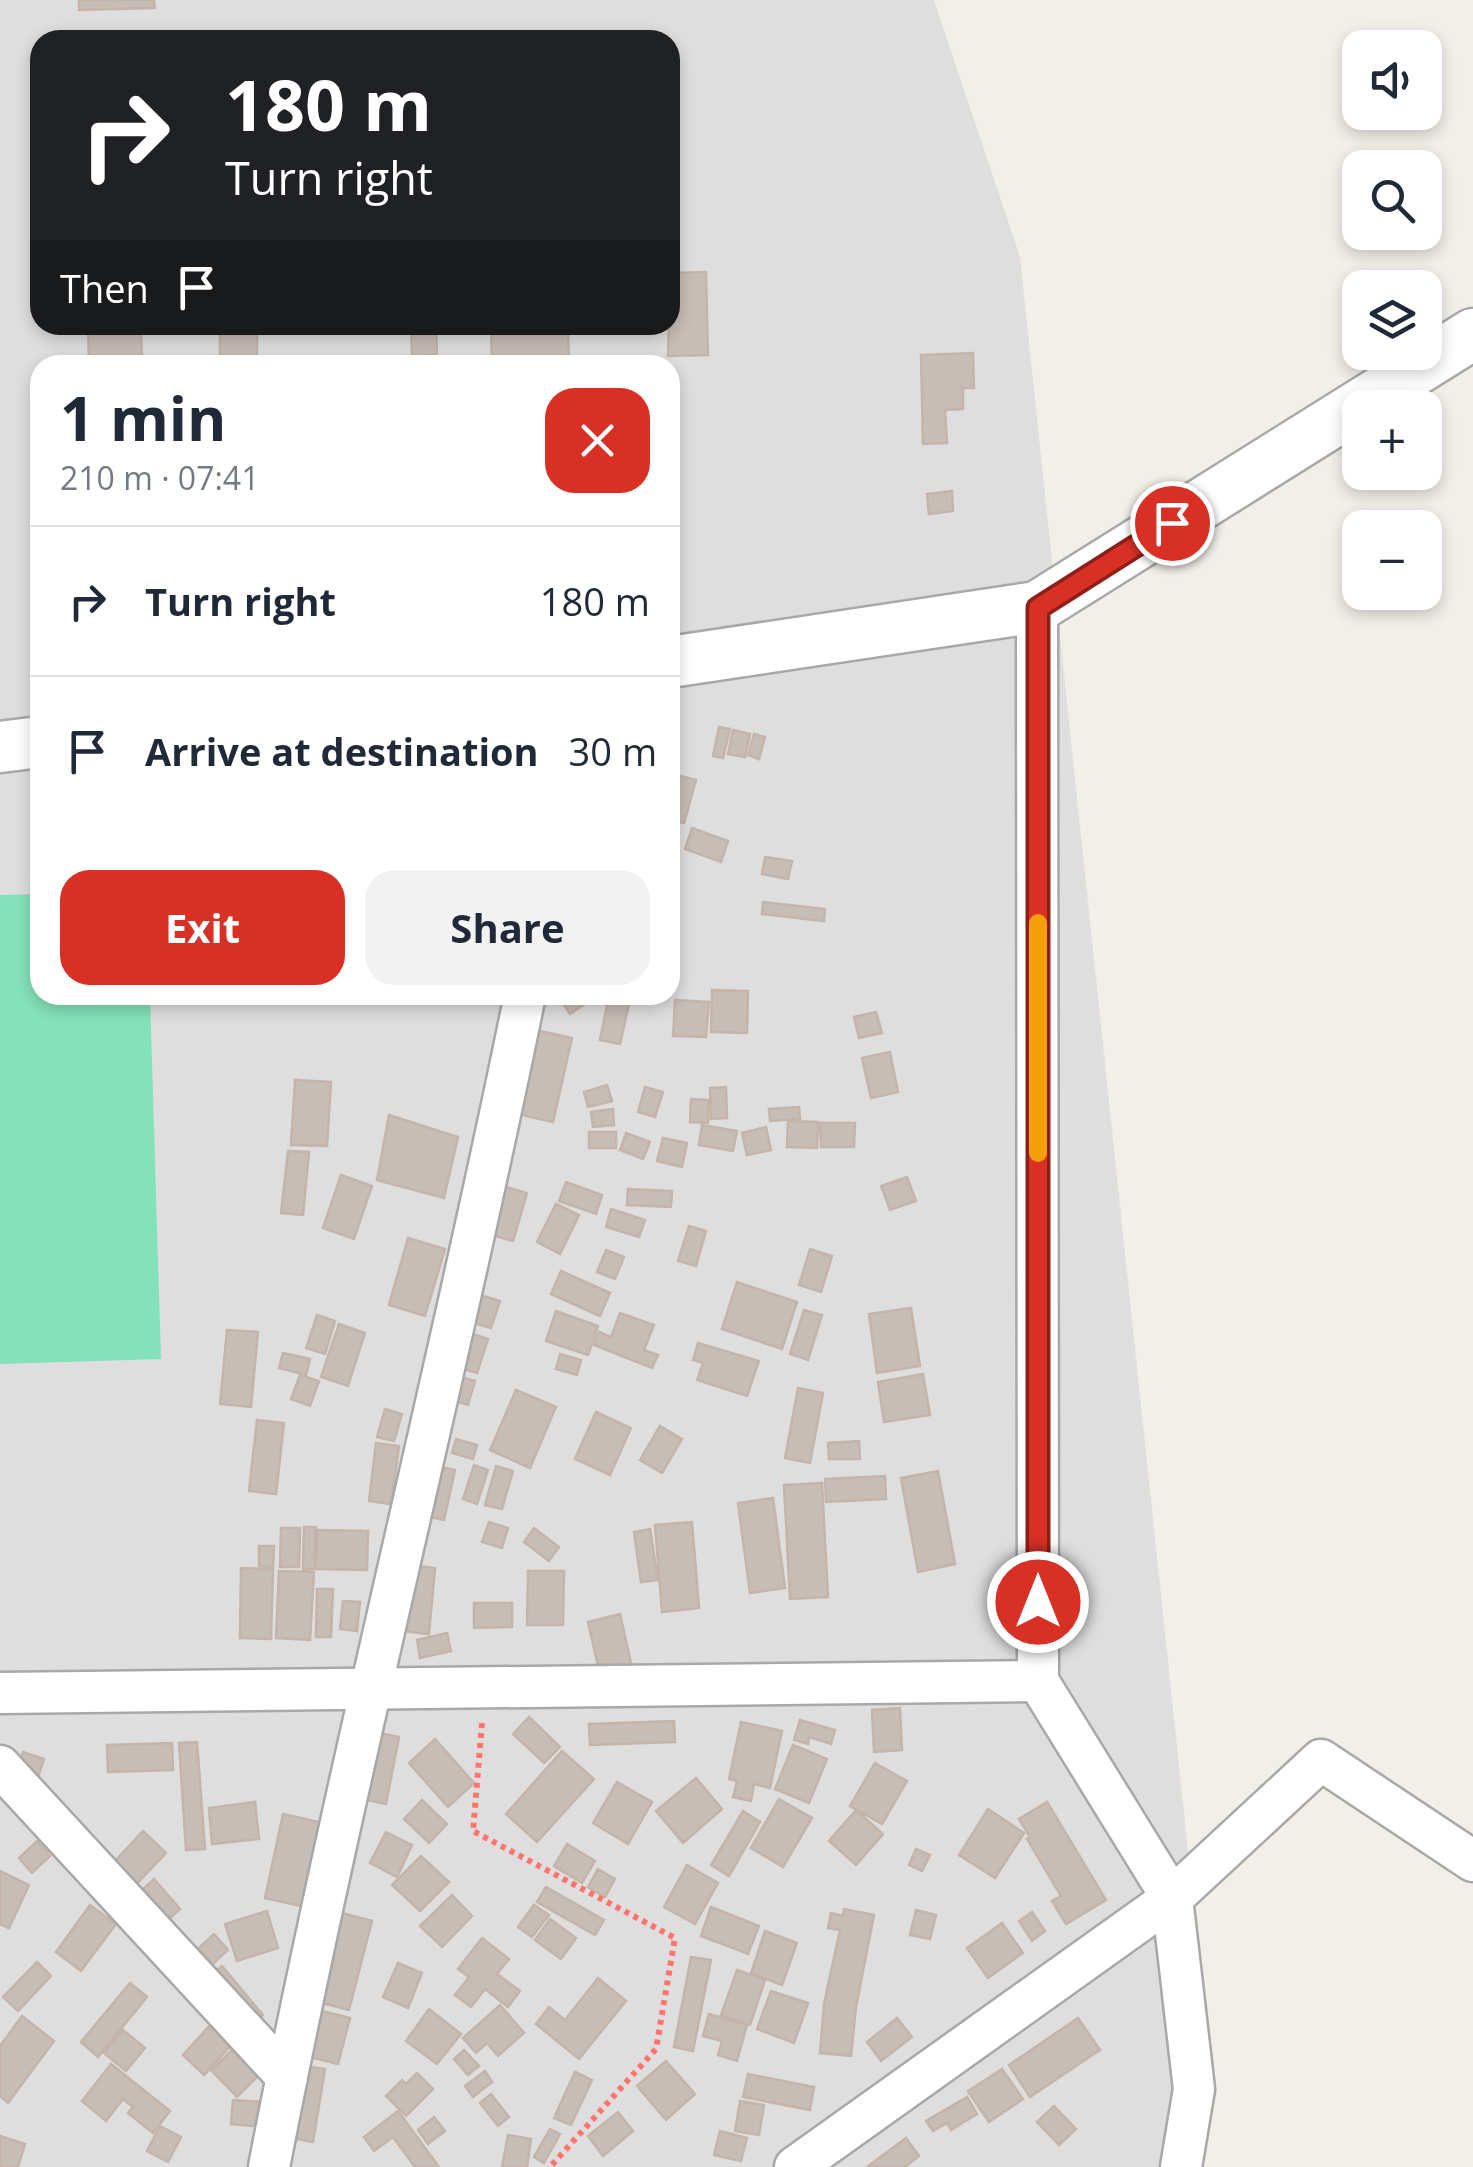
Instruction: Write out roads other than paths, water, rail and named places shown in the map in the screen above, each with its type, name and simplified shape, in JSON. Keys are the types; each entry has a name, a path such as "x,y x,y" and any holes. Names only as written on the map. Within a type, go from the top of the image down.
{"street":[{"path":"680,661 1038,608 1473,334"},
{"path":"1038,608 1038,1681 1172,1898 1194,2090 1180,2167"},
{"path":"0,747 30,743"},
{"path":"269,2167 370,1687 487,1182 523,1005"},
{"path":"0,1693 1038,1681"},
{"path":"795,2167 1172,1898 1321,1760 1473,1861"},
{"path":"0,1766 287,2077"}]}
